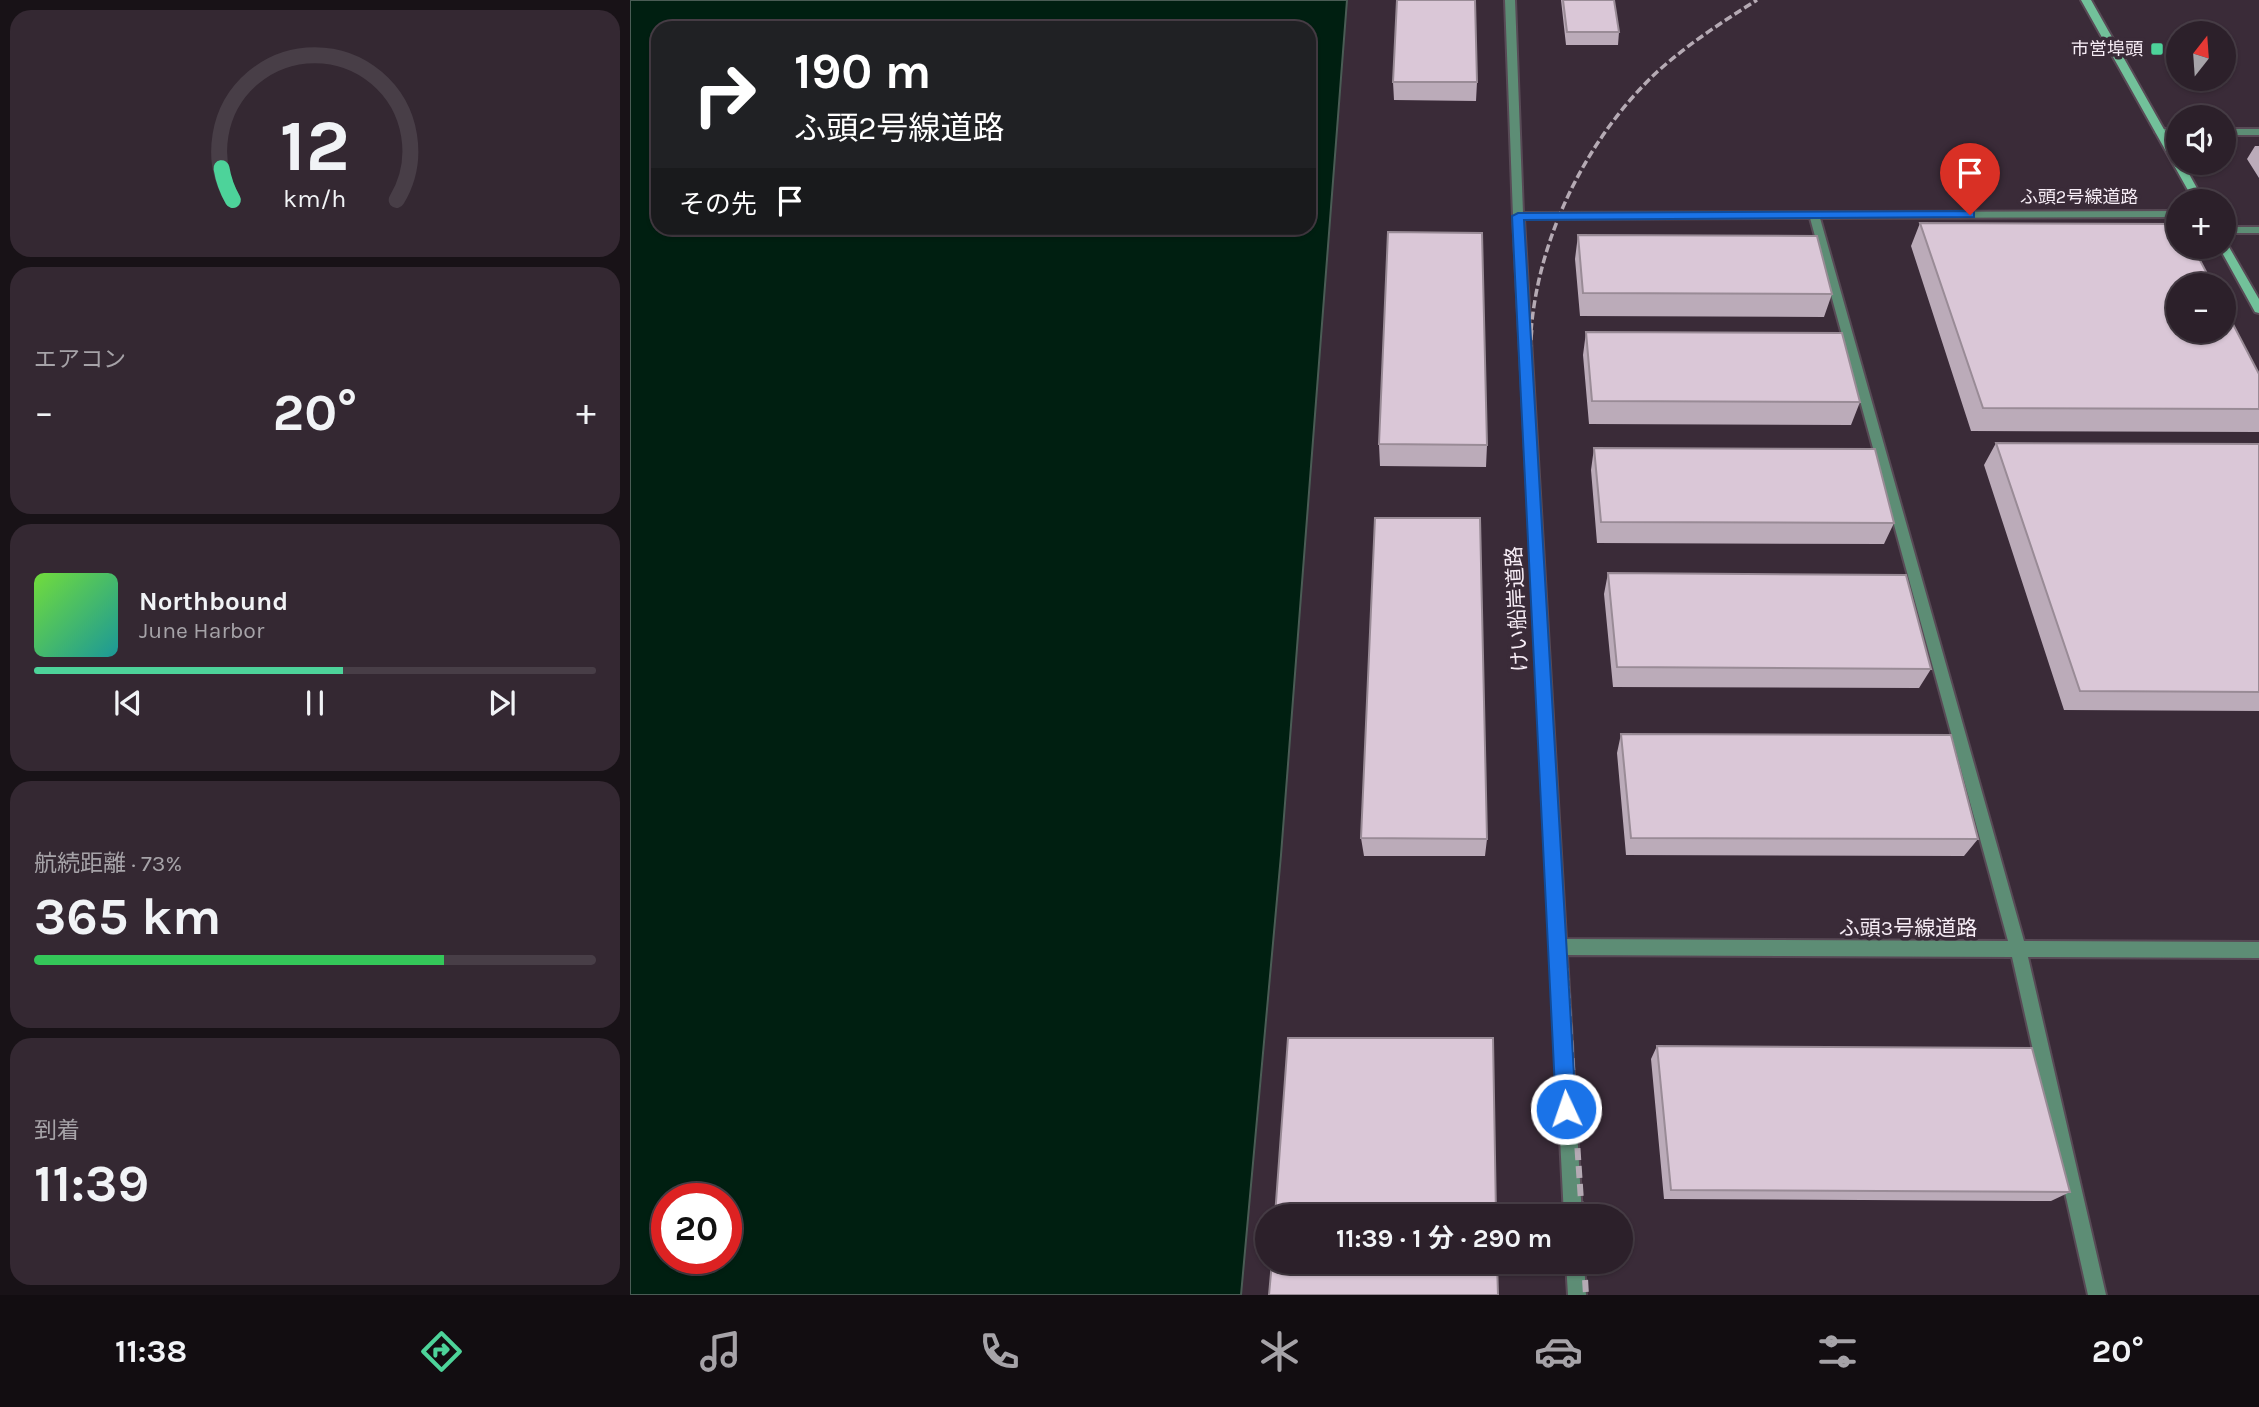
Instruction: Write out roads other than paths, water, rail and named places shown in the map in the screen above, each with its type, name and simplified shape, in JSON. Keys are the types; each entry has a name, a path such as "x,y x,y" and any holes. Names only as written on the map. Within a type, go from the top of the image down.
{"street":[{"path":"2087,0 2192,189"},
{"path":"2231,259 2259,309"}],"lane":[{"name":"けい船岸道路","path":"1510,0 1518,216 1572,1204"},
{"path":"2160,132 2166,132"},
{"path":"2236,132 2259,132"},
{"name":"ふ頭2号線道路","path":"1518,216 2166,214"},
{"path":"1814,215 2018,949 2097,1295"},
{"path":"2236,230 2259,230"},
{"name":"ふ頭3号線道路","path":"1557,947 2259,950"},
{"path":"1576,1274 1577,1295"}],"railway":[{"path":"1531,331 1544,259 1556,224 1588,158 1609,127 1657,72 1706,34 1757,0"},
{"path":"1531,330 1526,388 1551,754"},
{"path":"1551,753 1581,1204"},
{"path":"1585,1274 1586,1295"}],"place":[{"name":"市営埠頭","path":"2157,49"}]}
